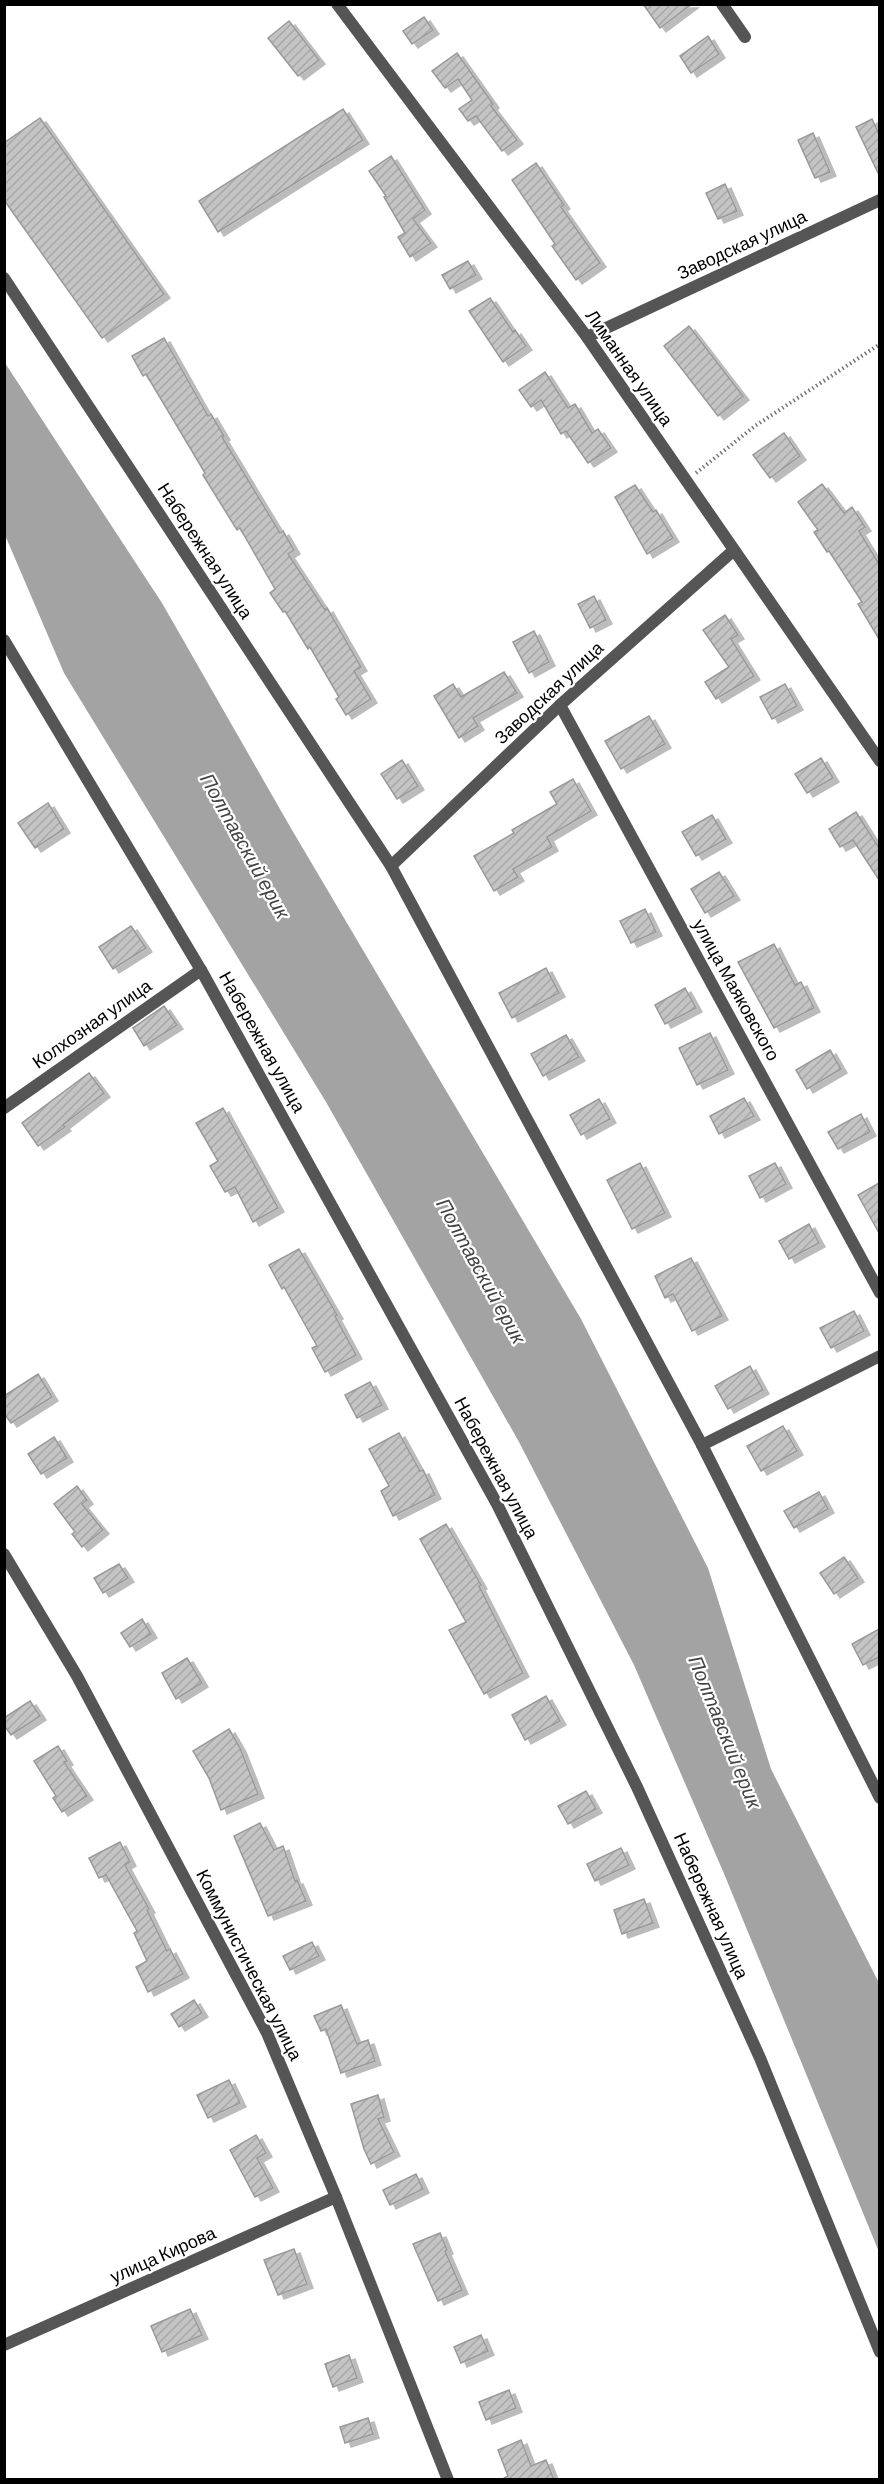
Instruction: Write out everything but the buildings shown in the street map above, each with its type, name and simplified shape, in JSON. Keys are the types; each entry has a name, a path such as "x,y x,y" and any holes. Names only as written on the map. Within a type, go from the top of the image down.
{"street":[{"name":"Лиманная улица","path":"337,4 587,337 879,761"},
{"path":"722,4 745,37"},
{"name":"Заводская улица","path":"587,337 879,200"},
{"name":"Набережная улица","path":"4,278 391,866 702,1445 879,1798"},
{"name":"Заводская улица","path":"391,866 560,705 734,550"},
{"name":"Набережная улица","path":"4,640 201,970 497,1504 632,1777 760,2058 879,2352"},
{"name":"улица Маяковского","path":"560,705 879,1293"},
{"name":"Колхозная улица","path":"4,1108 201,970"},
{"path":"702,1445 879,1356"},
{"name":"Коммунистическая улица","path":"4,1554 77,1676 267,2033 336,2197 448,2480"},
{"name":"улица Кирова","path":"4,2345 336,2197"}],"path":[{"path":"686,481 755,426 879,344"}],"water":[{"name":"Полтавский ерик","path":"5,363 162,603 292,830 581,1319 708,1568 771,1769 879,1983 879,2252 725,1876 634,1665 519,1442 326,1102 64,673 5,535"}]}
